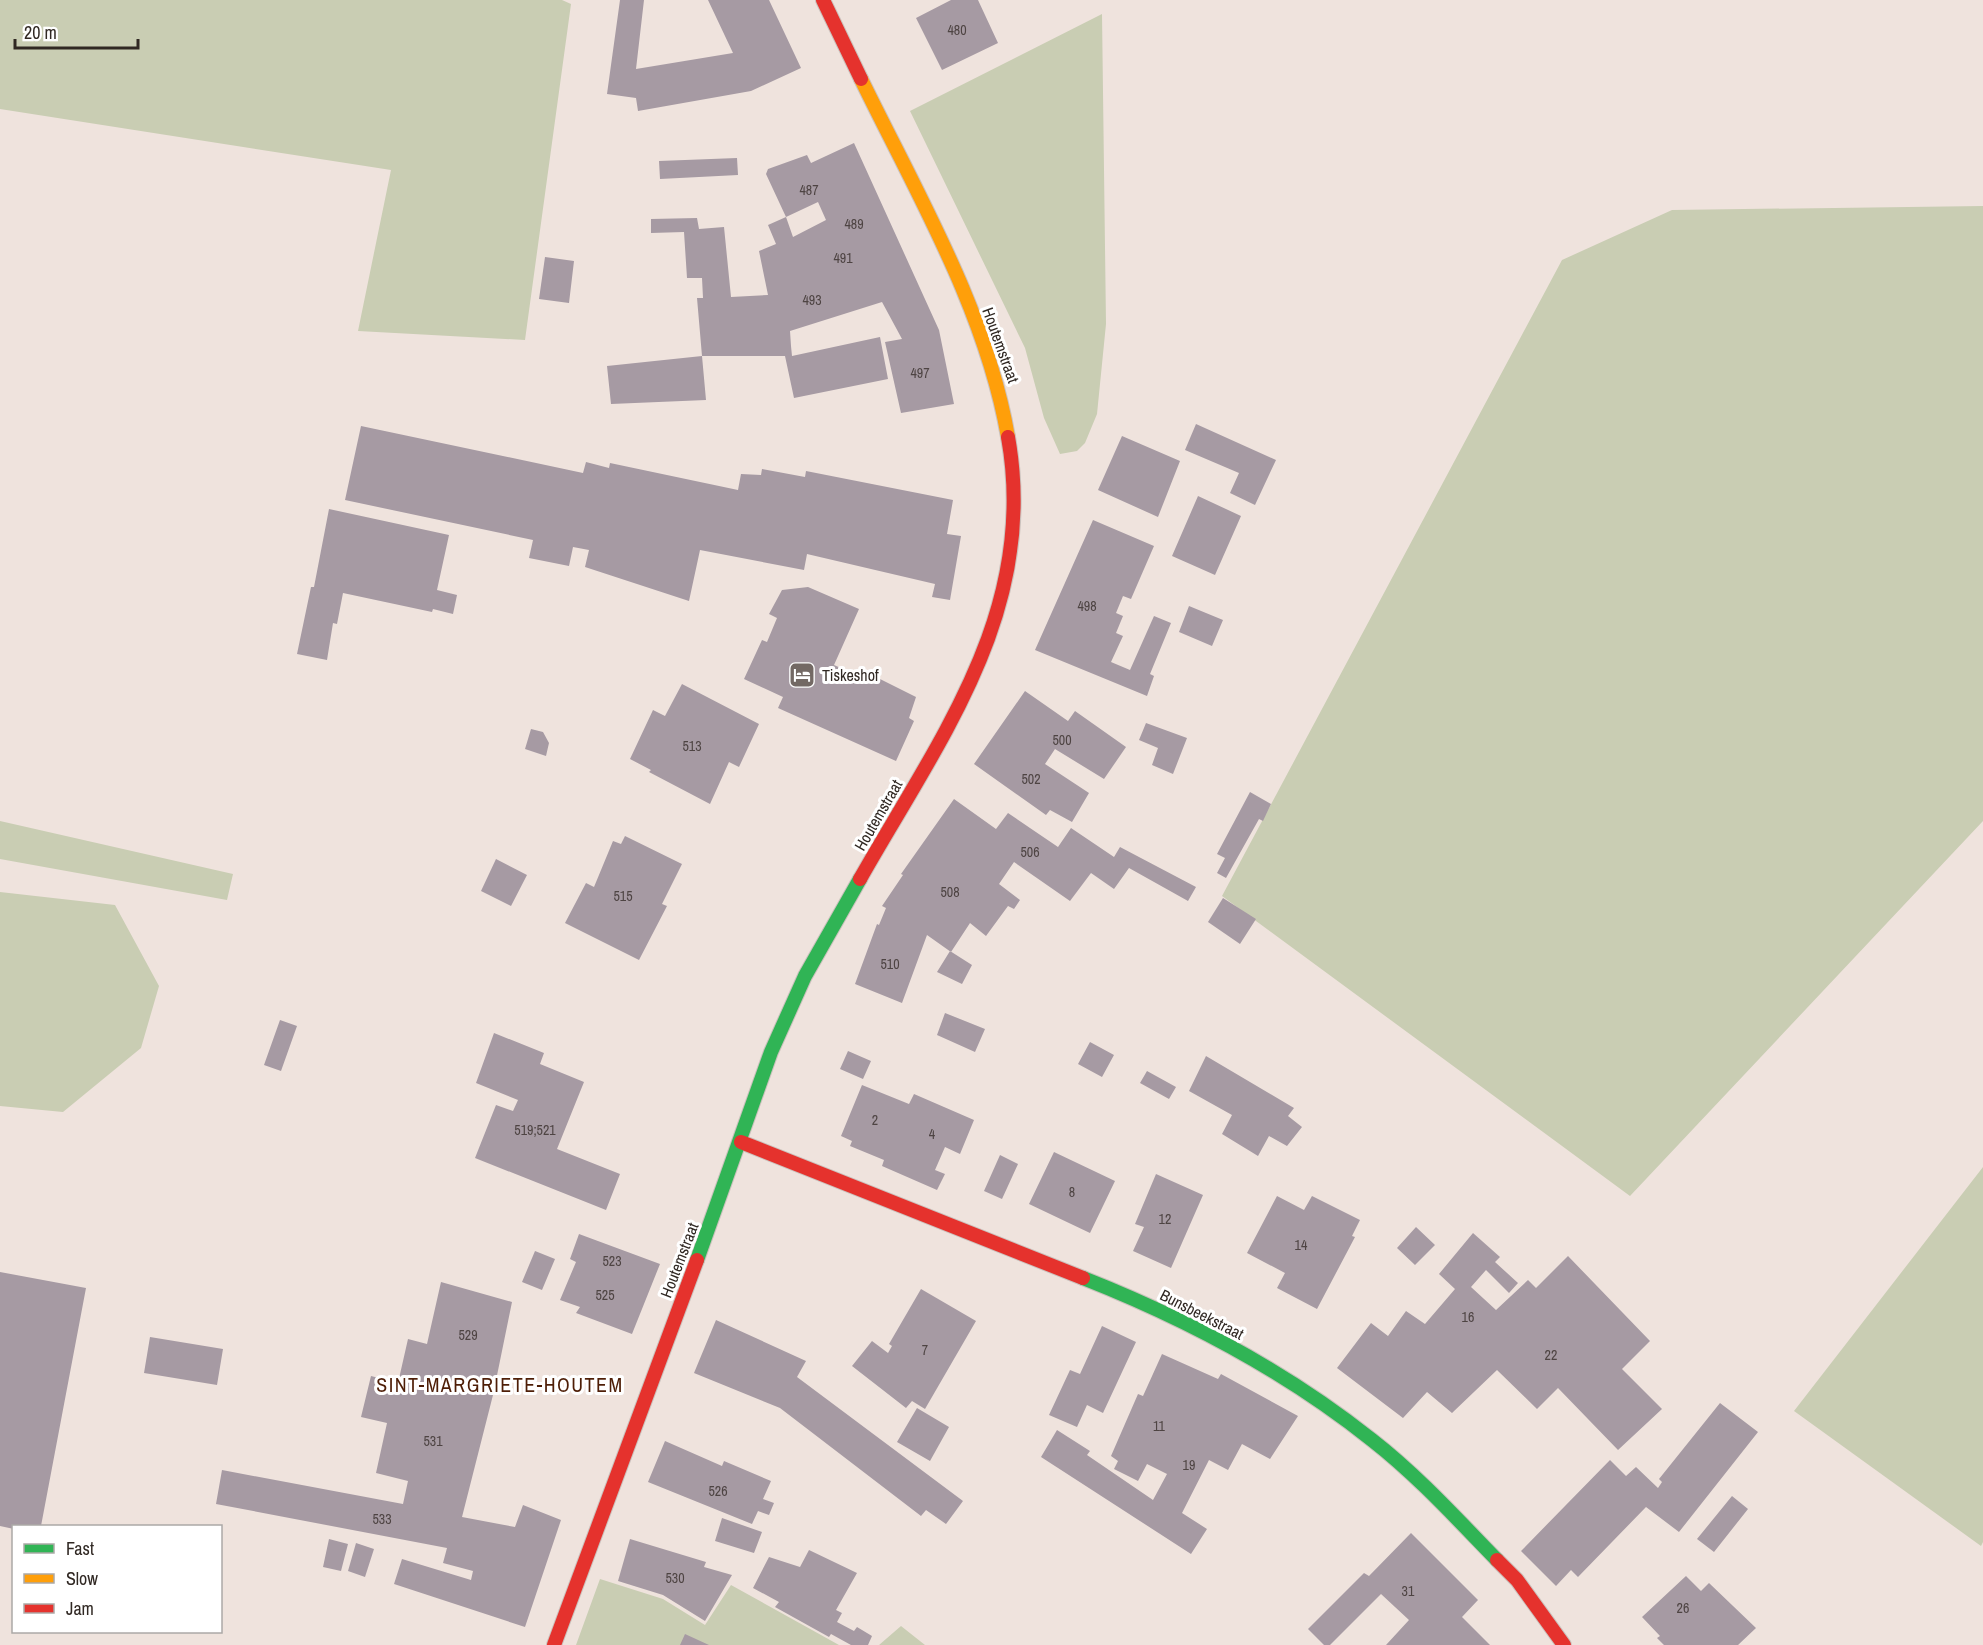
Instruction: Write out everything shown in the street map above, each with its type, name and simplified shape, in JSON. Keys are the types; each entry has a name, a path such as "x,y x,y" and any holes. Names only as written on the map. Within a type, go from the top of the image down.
{"street":[{"name":"Houtemstraat","path":"554,1645 741,1142 771,1052 805,976 959,706 984,654 1001,604 1012,555 1014,468 998,383 959,279 823,0"},
{"name":"Bunsbeekstraat","path":"741,1142 1138,1300 1223,1341 1298,1384 1374,1441 1446,1508 1517,1580 1564,1645"}],"green space":[{"path":"0,0 562,0 571,4 525,340 358,331 391,170 0,109"},
{"path":"1102,14 1106,324 1097,414 1085,443 1077,451 1060,454 1044,418 1025,348 910,111"},
{"path":"1983,206 1983,821 1630,1196 1222,896 1562,260 1672,210"},
{"path":"0,821 233,874 227,900 0,859"},
{"path":"0,892 115,905 159,986 141,1048 63,1112 0,1106"},
{"path":"1983,1167 1983,1542 1981,1546 1794,1411"},
{"path":"600,1579 663,1599 705,1625 731,1585 839,1645 576,1645"},
{"path":"901,1626 925,1645 879,1645"}],"building":[{"path":"620,0 644,0 636,69 733,53 708,0 769,0 801,68 751,91 638,111 636,98 607,94"},
{"path":"951,0 978,0 998,43 942,70 916,18"},
{"path":"854,143 939,330 954,404 901,413 885,342 902,339 882,302 790,331 791,346 792,356 880,337 888,379 794,398 785,356 702,356 697,298 703,298 702,278 687,278 684,232 651,233 651,219 697,218 699,229 724,227 731,297 768,295 759,251 776,244 768,225 786,217 766,174 768,169 807,155 811,163","holes":["818,202 826,220 793,237 786,217"]},
{"path":"737,158 738,175 660,179 659,161"},
{"path":"545,257 574,261 569,303 539,299"},
{"path":"702,356 706,400 611,404 607,366"},
{"path":"1196,424 1276,460 1255,505 1230,493 1239,473 1185,450"},
{"path":"361,426 583,473 586,462 609,468 610,463 738,490 741,474 761,475 762,469 805,477 806,471 953,500 947,534 961,536 950,600 932,597 935,584 807,554 804,570 700,550 689,601 585,567 589,550 573,547 569,566 529,558 533,540 345,500"},
{"path":"1122,436 1180,461 1158,517 1098,490"},
{"path":"1198,496 1241,516 1215,575 1172,556"},
{"path":"329,509 449,535 437,590 457,595 453,614 433,609 432,612 343,593 337,624 333,623 327,660 297,654 311,587 314,587"},
{"path":"1093,520 1154,546 1131,599 1123,596 1116,613 1123,616 1116,633 1123,636 1111,662 1130,670 1154,616 1171,623 1150,674 1154,676 1147,696 1035,650"},
{"name":"Tiskeshof","path":"808,587 859,609 834,665 861,677 863,673 880,679 916,697 909,718 914,721 896,761 778,708 783,697 744,679 762,640 767,642 777,618 769,614 782,590"},
{"path":"1189,606 1223,620 1212,646 1179,632"},
{"path":"682,684 759,724 739,767 729,762 710,804 649,772 651,770 630,759 653,710 665,716"},
{"path":"1025,691 1068,721 1075,711 1126,747 1104,779 1055,749 1045,764 1089,793 1072,822 1050,810 1046,815 974,764"},
{"path":"1146,723 1187,738 1173,774 1152,765 1158,748 1139,740"},
{"path":"531,729 543,732 549,743 546,756 525,749"},
{"path":"1250,792 1271,804 1263,821 1259,819 1226,878 1217,873 1225,858 1217,854"},
{"path":"954,799 996,829 1008,813 1058,847 1071,828 1114,857 1120,847 1196,887 1188,901 1129,868 1114,889 1091,873 1070,901 1014,862 999,884 1020,900 1014,909 1008,906 986,936 970,923 951,952 927,935 902,1003 855,984 877,924 879,925 886,908 882,906 903,875 901,874"},
{"path":"625,836 682,864 662,904 667,906 639,960 565,923 586,883 594,887 613,841 621,844"},
{"path":"496,859 527,875 511,906 481,891"},
{"path":"1223,898 1256,919 1240,944 1208,922"},
{"path":"950,951 972,965 962,984 937,972"},
{"path":"945,1013 985,1029 975,1052 937,1035"},
{"path":"280,1020 297,1026 281,1071 264,1065"},
{"path":"494,1033 544,1053 540,1064 584,1082 557,1149 620,1174 606,1210 475,1158 496,1105 513,1111 518,1100 476,1083"},
{"path":"1090,1042 1114,1055 1102,1077 1078,1064"},
{"path":"848,1051 871,1061 863,1079 840,1069"},
{"path":"1206,1056 1294,1108 1288,1116 1302,1127 1287,1146 1269,1136 1258,1156 1222,1134 1232,1115 1189,1091"},
{"path":"1147,1071 1176,1087 1169,1099 1140,1083"},
{"path":"862,1085 909,1104 914,1094 974,1120 960,1154 945,1147 935,1170 945,1174 937,1190 882,1166 884,1160 850,1146 852,1141 841,1136"},
{"path":"1054,1152 1115,1181 1090,1233 1029,1204"},
{"path":"1000,1155 1018,1164 1002,1199 984,1191"},
{"path":"1156,1174 1203,1195 1171,1268 1133,1251 1144,1227 1135,1224"},
{"path":"1277,1196 1304,1210 1312,1196 1360,1220 1352,1236 1355,1237 1317,1309 1277,1288 1285,1273 1247,1253"},
{"path":"1416,1227 1435,1245 1415,1265 1397,1248"},
{"path":"1473,1233 1500,1257 1495,1262 1518,1283 1509,1293 1486,1270 1471,1287 1496,1310 1528,1280 1536,1288 1568,1256 1650,1341 1622,1369 1662,1409 1618,1450 1558,1388 1537,1409 1497,1370 1452,1413 1427,1392 1403,1418 1337,1368 1371,1323 1388,1336 1406,1311 1425,1324 1455,1289 1439,1274"},
{"path":"579,1234 660,1264 632,1334 576,1313 580,1307 560,1300 576,1262 570,1259"},
{"path":"535,1251 555,1259 542,1290 522,1282"},
{"path":"0,1272 86,1288 41,1525 12,1525 12,1529 0,1526"},
{"path":"441,1282 512,1302 493,1395 462,1517 515,1527 523,1505 561,1520 525,1627 394,1584 402,1559 471,1580 473,1571 443,1563 447,1548 216,1504 222,1470 403,1504 408,1481 376,1473 387,1423 361,1417 371,1376 398,1383 408,1339 427,1344"},
{"path":"921,1289 976,1321 925,1409 912,1401 906,1408 852,1366 872,1341 888,1353 892,1346 889,1344"},
{"path":"716,1320 806,1361 797,1377 963,1501 946,1524 926,1510 921,1516 780,1408 694,1373"},
{"path":"1102,1326 1136,1342 1103,1413 1087,1405 1077,1427 1049,1415 1070,1370 1080,1374"},
{"path":"150,1337 223,1349 217,1385 144,1373"},
{"path":"1162,1354 1218,1379 1221,1374 1298,1416 1270,1459 1242,1444 1228,1470 1209,1460 1182,1513 1207,1529 1191,1554 1041,1457 1057,1430 1090,1451 1087,1455 1153,1500 1167,1474 1147,1464 1138,1481 1114,1469 1118,1461 1111,1456 1138,1394 1143,1396"},
{"path":"1720,1403 1758,1432 1679,1532 1646,1507 1578,1577 1571,1570 1556,1586 1521,1551 1610,1460 1626,1476 1636,1467 1658,1488 1662,1482 1659,1479"},
{"path":"917,1408 949,1427 930,1461 897,1442"},
{"path":"665,1441 722,1466 724,1461 771,1481 763,1499 774,1503 769,1515 758,1511 752,1524 648,1482"},
{"path":"1732,1496 1748,1509 1714,1552 1697,1539"},
{"path":"722,1518 762,1532 754,1553 715,1541"},
{"path":"1411,1533 1478,1600 1462,1617 1490,1645 1386,1645 1409,1620 1381,1594 1330,1645 1324,1645 1308,1629 1364,1573 1369,1576"},
{"path":"329,1539 348,1544 341,1571 323,1567"},
{"path":"630,1539 706,1562 704,1567 732,1575 705,1621 663,1595 618,1581"},
{"path":"356,1543 374,1549 365,1577 348,1571"},
{"path":"809,1550 857,1573 836,1610 842,1613 837,1622 854,1631 857,1627 872,1636 868,1645 851,1645 831,1634 829,1637 775,1607 779,1602 753,1588 769,1557 800,1567"},
{"path":"1686,1576 1701,1591 1709,1583 1756,1628 1738,1645 1664,1645 1657,1638 1660,1636 1642,1617"},
{"path":"685,1634 709,1645 680,1645"}],"traffic: fast":[{"path":"697,1260 771,1052 805,976 860,879"},
{"path":"1083,1278 1197,1329 1234,1348 1304,1391 1372,1440 1405,1468 1497,1560"}],"traffic: slow":[{"path":"861,79 926,209 967,298 998,390 1008,437"}],"traffic: jam":[{"path":"823,0 861,79"},
{"path":"860,879 950,723 976,670 996,615 1009,559 1014,500 1008,437"},
{"path":"741,1142 1083,1278"},
{"path":"554,1645 697,1260"},
{"path":"1497,1560 1517,1580 1564,1645"}],"place":[{"name":"Tiskeshof","path":"802,675"}],"district":[{"name":"SINT-MARGRIETE-HOUTEM","path":"500,1384"}]}
